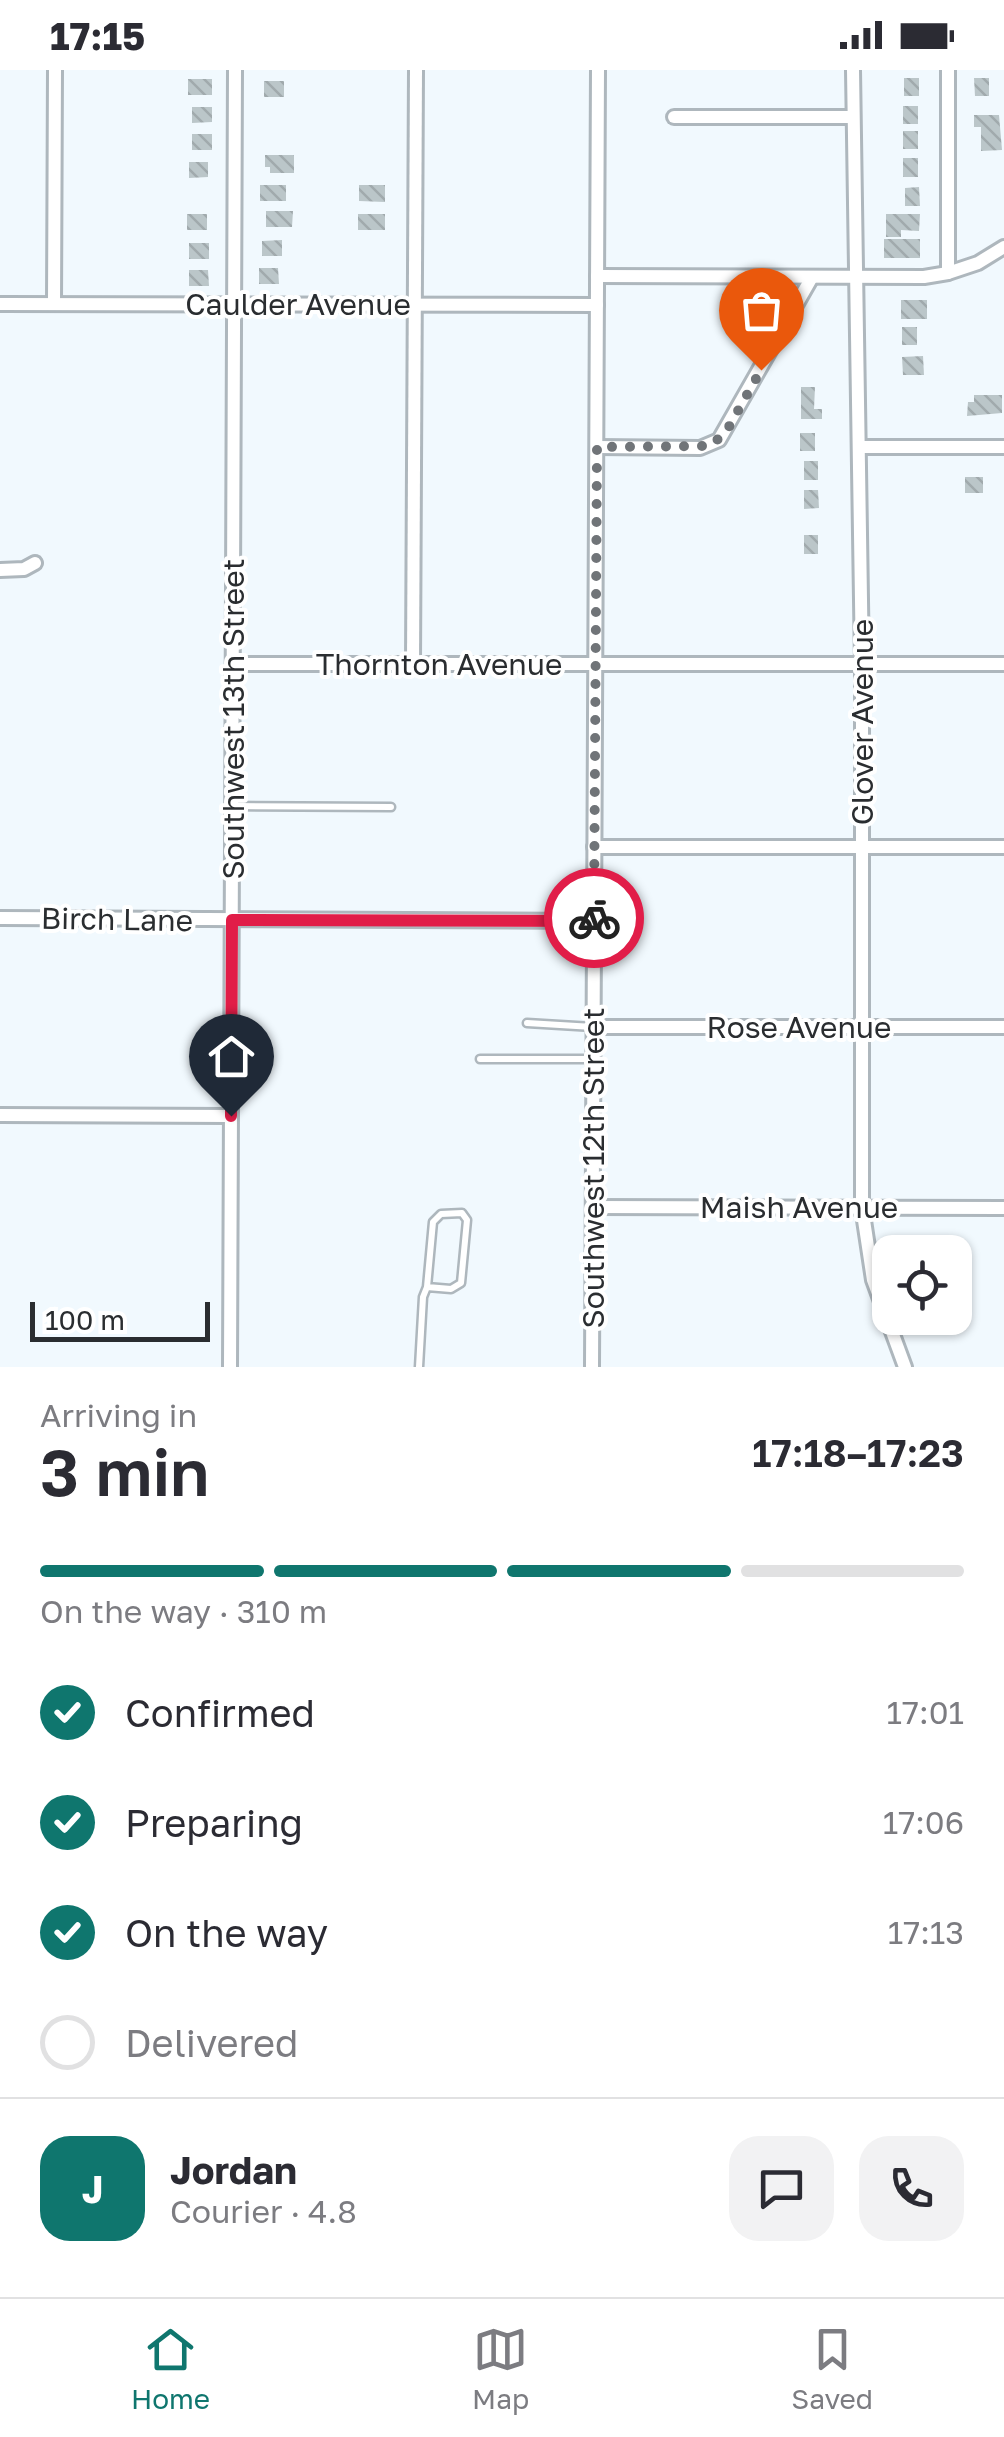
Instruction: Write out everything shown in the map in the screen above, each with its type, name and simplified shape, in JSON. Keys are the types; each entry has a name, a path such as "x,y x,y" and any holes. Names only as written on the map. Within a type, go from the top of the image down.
{"street":[{"path":"54,70 54,304"},
{"name":"Southwest 13th Street","path":"230,1367 236,70"},
{"path":"413,664 416,70"},
{"name":"Southwest 12th Street","path":"592,1367 598,70"},
{"name":"Glover Avenue","path":"854,70 862,666 862,1207 873,1280 905,1367"},
{"path":"948,70 948,274"},
{"path":"674,117 853,116"},
{"path":"597,276 924,277 948,274 978,263 1004,247"},
{"path":"597,447 700,448 719,440 812,277"},
{"name":"Caulder Avenue","path":"0,304 597,305"},
{"path":"860,447 1004,446"},
{"path":"0,570 34,563"},
{"name":"Thornton Avenue","path":"234,664 1004,664"},
{"path":"594,847 1004,847"},
{"name":"Birch Lane","path":"0,918 594,921"},
{"name":"Rose Avenue","path":"594,1027 1004,1027"},
{"path":"0,1115 231,1116"},
{"name":"Maish Avenue","path":"593,1207 1004,1208"}],"lane":[{"path":"233,806 390,807"},
{"path":"527,1023 594,1027"},
{"path":"480,1059 594,1059"},
{"path":"419,1367 422,1297 427,1288 436,1217 462,1214 467,1220 461,1283 451,1289 427,1288"}],"building":[{"path":"904,78 919,78 919,96 904,96"},
{"path":"974,78 989,78 989,96 975,96"},
{"path":"188,79 212,79 212,95 188,95"},
{"path":"264,81 284,81 284,97 264,97"},
{"path":"903,106 918,106 918,124 903,124"},
{"path":"192,107 212,107 212,122 192,123"},
{"path":"974,115 999,115 1002,150 981,151 981,127 974,127"},
{"path":"903,131 918,131 918,149 903,149"},
{"path":"192,134 212,134 212,150 192,150"},
{"path":"265,155 294,155 294,173 270,173 270,167 265,167"},
{"path":"903,158 918,158 918,177 903,177"},
{"path":"189,162 208,162 208,177 189,178"},
{"path":"260,185 286,185 286,201 260,201"},
{"path":"359,185 385,185 385,202 359,201"},
{"path":"919,187 920,206 905,206 905,188"},
{"path":"266,211 293,211 292,227 266,227"},
{"path":"187,214 207,214 207,230 187,230"},
{"path":"358,214 385,214 385,230 358,230"},
{"path":"886,214 920,214 919,231 901,230 901,237 886,237"},
{"path":"884,239 920,239 920,258 884,258"},
{"path":"282,240 282,256 262,256 262,241"},
{"path":"189,243 209,243 209,259 189,259"},
{"path":"259,268 278,268 279,284 259,284"},
{"path":"189,270 208,270 209,286 189,286"},
{"path":"901,300 927,300 927,319 901,319"},
{"path":"902,327 917,327 917,345 902,345"},
{"path":"923,356 924,375 903,375 902,357"},
{"path":"801,387 815,387 814,409 822,409 822,419 801,419"},
{"path":"974,395 1002,395 1002,413 967,416 968,402 974,402"},
{"path":"800,433 815,433 815,451 800,451"},
{"path":"804,461 818,461 818,480 804,480"},
{"path":"965,477 983,477 983,493 965,493"},
{"path":"804,490 818,490 819,508 804,509"},
{"path":"804,535 818,535 818,554 804,554"}],"way so far":[{"path":"594,918 597,447 710,446 726,432 761,370"}],"route":[{"path":"231,1116 232,920 594,918"}]}
